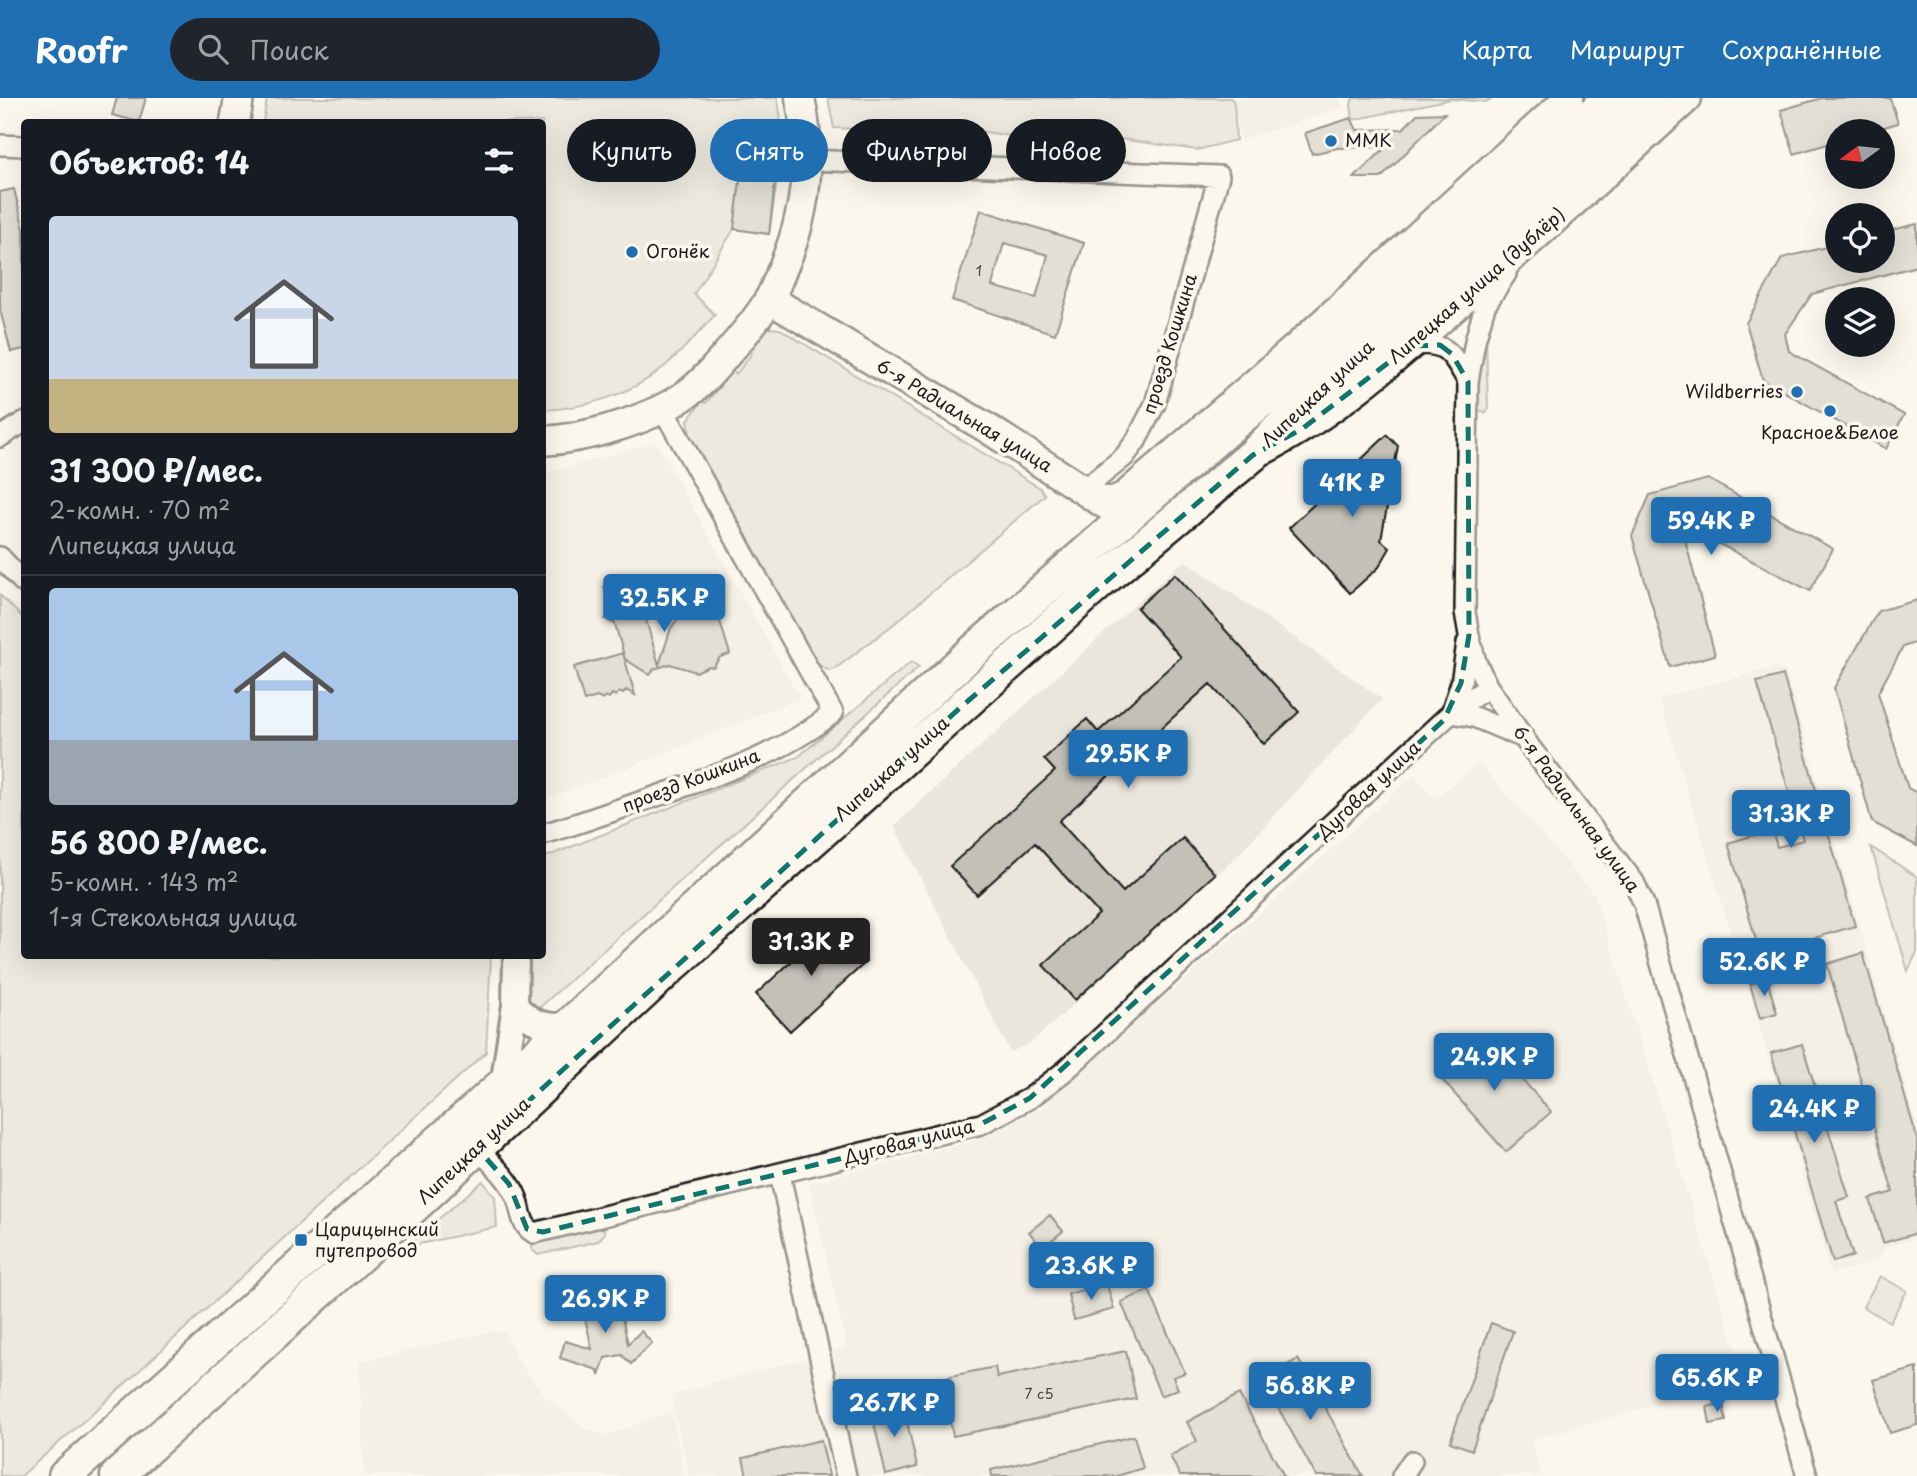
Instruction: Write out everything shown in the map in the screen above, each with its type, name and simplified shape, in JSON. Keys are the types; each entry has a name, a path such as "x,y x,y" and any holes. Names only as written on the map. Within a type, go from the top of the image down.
{"main road":[{"path":"236,119 239,98"},
{"path":"800,98 805,119"},
{"path":"1103,503 1125,496 1297,347 1569,98"},
{"name":"Липецкая улица","path":"65,1476 503,1086 968,656 1103,503 1226,430 1337,342 1610,98"},
{"name":"Липецкая улица","path":"117,1476 669,969 1103,580 1253,455 1306,402 1649,98"},
{"name":"Липецкая улица (дублёр)","path":"1253,455 1303,429 1410,346 1535,238 1687,98"},
{"path":"546,440 580,435 663,409 687,394 718,364 769,299 794,237 806,182"},
{"name":"6-я Радиальная улица","path":"769,299 987,428 1103,503 1158,534"},
{"path":"1226,430 1297,347"}],"street":[{"path":"0,145 21,146"},
{"name":"проезд Кошкина","path":"828,161 1219,176 1155,404 1136,441 1124,457 1103,503"},
{"name":"6-я Радиальная улица","path":"1535,238 1485,306 1475,341 1468,382 1465,612 1469,635 1475,662 1488,687 1634,882 1644,904 1807,1476"},
{"path":"1410,346 1427,343 1440,345 1452,354 1468,382"},
{"name":"проезд Кошкина","path":"546,833 681,788 775,750 814,728 833,713 663,409"},
{"path":"0,437 21,424"},
{"path":"0,557 21,580"},
{"name":"Дуговая улица","path":"1451,713 1461,683 1469,635"},
{"name":"Дуговая улица","path":"477,1148 509,1184 517,1196 527,1229 534,1233 981,1124 1030,1098 1066,1070 1451,713 1488,687"},
{"path":"1451,713 1474,717 1524,738"},
{"path":"503,1086 515,1005 516,959"},
{"path":"515,1005 533,1022 569,1026"},
{"path":"779,1175 846,1476"}],"highlighted area":[{"path":"1440,345 1452,354 1468,382 1469,635 1461,683 1444,720 1030,1098 981,1124 543,1232 527,1229 509,1184 477,1148 961,707 1253,455 1302,429 1410,346"}],"shaded area":[{"name":"Огонёк","path":"267,98 777,98 780,119 710,119 710,182 777,182 769,234 734,229 694,294 715,315 665,366 638,385 591,403 546,410 546,119 264,119"},
{"path":"828,98 1231,98 1234,103 1236,140 1197,150 1126,140 1126,119 1006,119 1006,135 992,133 992,119 842,119 842,128 834,128"},
{"path":"1231,98 1340,98 1342,108 1241,140"},
{"path":"1353,98 1494,98 1485,102 1451,99 1353,120"},
{"path":"769,328 780,329 1040,488 1045,495 899,620 829,671 818,664 690,435 688,420 702,401 706,403 732,371 736,374 752,353 747,348 758,334"},
{"path":"1486,336 1488,410 1485,413 1476,407 1478,357"},
{"path":"656,442 800,698 546,799 546,473"},
{"path":"1186,561 1382,699 1235,858 1030,1044 1010,1052 894,826 1176,567"},
{"path":"0,595 21,616 21,959 491,959 486,1052 21,1476 0,1476"},
{"path":"911,662 919,667 528,1018 530,959 546,959 546,857 798,757"},
{"path":"1777,667 1786,671 1917,1126 1917,1238 1886,1247 1877,1260 1831,1274 1659,698"},
{"path":"1478,762 1595,895 1745,1379 1531,1440 1541,1476 689,1476 671,1396 847,1348 809,1183 969,1142 1041,1108 1414,775 1436,799"},
{"path":"1871,847 1917,877 1917,952 1908,971"},
{"path":"483,1181 495,1197 497,1227 415,1245 409,1244"},
{"path":"600,1226 605,1233 598,1241 538,1255 532,1250 536,1241"},
{"path":"1880,1276 1907,1291 1890,1322 1863,1307"},
{"path":"492,1331 506,1333 517,1360 546,1397 586,1429 608,1435 672,1411 684,1476 364,1476 359,1362"}],"building":[{"path":"117,98 146,98 140,119 112,115"},
{"path":"1822,98 1890,98 1898,123 1895,124 1895,119 1825,119 1825,145 1794,154 1781,110"},
{"path":"1445,113 1381,178 1354,178 1386,147 1337,148 1312,154 1305,133 1351,118 1357,130 1403,129 1417,114"},
{"path":"740,182 775,182 769,234 734,229"},
{"path":"14,189 21,217 21,350 11,352 0,310 0,192"},
{"path":"981,210 1084,243 1055,334 952,300","holes":["1004,243 1048,255 1036,298 992,286"]},
{"path":"1917,224 1917,266 1895,272 1895,229"},
{"path":"1825,247 1825,273 1891,273 1838,287 1825,287 1825,291 1812,294 1785,334 1789,351 1904,415 1886,449 1763,380 1746,323 1782,258"},
{"path":"1387,435 1398,446 1381,540 1390,548 1379,567 1350,593 1289,528"},
{"path":"1708,479 1833,549 1810,591 1681,524 1715,655 1670,667 1632,536 1650,495"},
{"path":"1175,574 1299,712 1264,744 1210,684 1059,821 1123,892 1183,838 1215,874 1075,1000 1043,965 1099,914 1035,843 977,895 950,866 1055,771 1044,759 1087,719 1098,732 1181,657 1137,608"},
{"path":"634,578 659,665 671,628 680,616 685,618 697,611 711,617 718,615 730,654 720,657 713,667 696,672 670,664 654,669 650,675 625,659 615,624 605,619 611,609 604,587"},
{"path":"1917,600 1917,642 1903,647 1878,693 1908,788 1917,793 1917,846 1872,822 1834,688 1878,611"},
{"path":"623,653 635,695 626,690 616,696 612,694 609,698 605,696 603,700 597,697 584,701 574,667"},
{"path":"1783,675 1855,926 1760,954 1728,843 1772,830 1777,847 1803,840 1757,682"},
{"path":"832,924 866,962 790,1031 756,994"},
{"path":"1863,953 1917,1138 1917,1233 1883,1243 1870,1199 1893,1192 1827,964"},
{"path":"1767,979 1777,1013 1760,1018 1750,984"},
{"path":"1482,1034 1551,1112 1506,1152 1437,1074"},
{"path":"1802,1044 1849,1197 1836,1201 1853,1256 1833,1262 1771,1053"},
{"path":"1050,1215 1063,1231 1042,1248 1029,1232"},
{"path":"1107,1284 1114,1309 1074,1320 1068,1294"},
{"path":"1149,1290 1185,1373 1173,1377 1178,1389 1161,1396 1121,1302"},
{"path":"616,1291 628,1344 641,1331 652,1343 631,1364 622,1355 605,1358 599,1376 598,1370 560,1358 565,1341 592,1349 581,1300"},
{"path":"1491,1323 1513,1331 1472,1450 1450,1442"},
{"path":"1126,1351 1136,1399 953,1436 941,1378 995,1367 997,1377"},
{"path":"1298,1359 1363,1476 1316,1476 1262,1379"},
{"path":"1917,1368 1917,1425 1890,1433 1873,1380"},
{"path":"1239,1394 1284,1476 1180,1476 1170,1456 1197,1441 1187,1422"},
{"path":"903,1403 917,1467 886,1475 871,1410"},
{"path":"1723,1403 1726,1421 1710,1424 1707,1407"},
{"path":"1134,1436 1143,1468 1117,1476 992,1476 991,1470"},
{"path":"821,1440 829,1476 747,1476 743,1458"}],"place":[{"name":"ММК","path":"1331,141"},
{"name":"Огонёк","path":"632,252"},
{"name":"Wildberries","path":"1797,392"},
{"name":"Красное&Белое","path":"1830,411"},
{"name":"Царицынский путепровод","path":"301,1240"}]}
